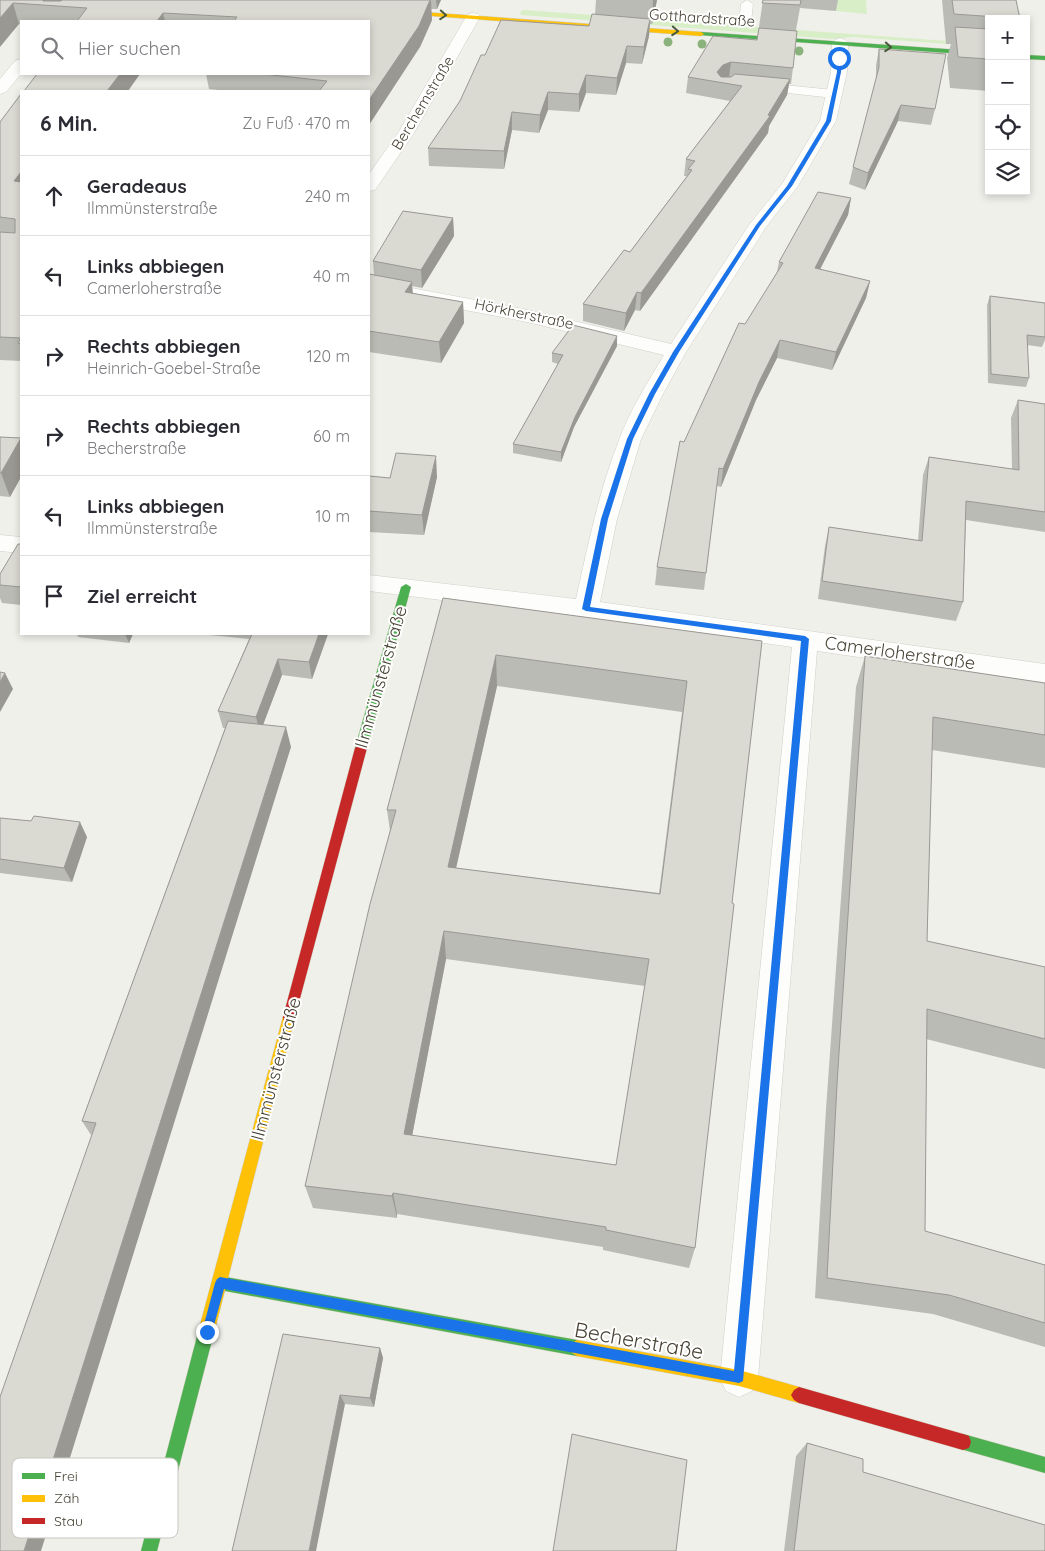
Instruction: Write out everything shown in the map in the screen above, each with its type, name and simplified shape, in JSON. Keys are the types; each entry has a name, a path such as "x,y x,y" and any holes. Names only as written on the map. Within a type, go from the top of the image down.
{"street":[{"name":"Gotthardstraße","path":"386,11 985,54"},
{"name":"Berchemstraße","path":"370,185 406,134 473,17"},
{"path":"586,609 604,519 630,439 652,394 676,352 758,225 789,186 828,121 839,72 840,43"},
{"path":"1030,57 1045,58"},
{"path":"0,89 20,65"},
{"name":"Hörkherstraße","path":"370,286 457,300 557,321 676,352"},
{"path":"0,543 20,545"},
{"name":"Camerloherstraße","path":"370,583 586,609 1045,674"},
{"name":"Ilmmünsterstraße","path":"174,1458 333,850 406,587"},
{"path":"739,1378 805,639"},
{"name":"Becherstraße","path":"220,1283 739,1378 1045,1465"},
{"name":"Ilmmünsterstraße","path":"149,1551 152,1538"}],"lane":[{"path":"745,22 747,4"},
{"path":"738,85 834,94"}],"green space":[{"path":"802,0 866,0 867,14 836,11 837,3"},
{"path":"524,10 985,44 985,47 853,37 832,39 521,15 520,12"}],"building":[{"path":"0,0 430,0 419,26 370,99 370,90 320,90 327,81 272,75 370,75 370,20 235,20 237,17 163,13 158,20 78,20 87,8 13,3 0,18"},
{"path":"763,0 801,0 800,5 762,3"},
{"path":"952,0 1016,0 1019,15 985,16 954,14"},
{"path":"592,14 650,19 644,47 627,46 617,78 586,75 579,94 548,92 540,115 512,112 504,151 428,148 460,101 481,55 485,55 501,20 589,26"},
{"path":"955,27 985,29 985,59 958,57"},
{"path":"759,28 797,31 793,68 731,62 723,65 717,72 721,77 731,77 735,74 790,79 768,115 770,116 641,293 637,292 626,313 583,304 624,250 630,252 692,170 688,169 695,161 686,159 742,86 688,77 713,36 757,40"},
{"path":"879,49 946,54 935,109 901,105 868,173 853,167 879,67"},
{"path":"36,75 119,75 108,90 25,90"},
{"path":"20,95 20,173 14,181 20,182 20,338 0,337 0,232 15,233 15,219 0,217 0,122"},
{"path":"818,192 851,198 815,268 870,281 836,352 780,340 759,382 723,469 719,468 706,573 657,567 680,441 684,442 739,323 745,324 783,263 779,262"},
{"path":"403,211 453,218 421,270 373,261"},
{"path":"370,274 412,282 405,292 463,302 439,342 370,331"},
{"path":"990,296 1045,303 1045,337 1027,335 1029,378 991,374"},
{"path":"573,325 617,336 575,417 561,452 513,444 563,355 552,353"},
{"path":"1018,400 1045,404 1045,512 966,501 963,602 822,581 829,527 922,541 929,457 1019,470"},
{"path":"0,437 20,438 20,440 0,473"},
{"path":"396,453 436,456 422,515 370,511 370,476 390,478"},
{"path":"18,544 20,544 20,587 0,585 0,574"},
{"path":"443,598 762,641 695,1248 606,1230 606,1227 393,1193 392,1196 305,1186 370,904 396,810 387,810","holes":["496,655 687,681 660,894 448,867","444,931 649,959 616,1165 404,1134"]},
{"path":"252,635 319,635 309,662 278,659 256,717 218,711"},
{"path":"865,656 1045,683 1045,735 933,717 927,941 1045,967 1045,1039 927,1009 925,1231 1045,1265 1045,1323 949,1295 827,1278 837,1084"},
{"path":"0,672 5,673 0,682"},
{"path":"228,721 286,727 54,1458 12,1458 12,1538 28,1538 24,1551 0,1551 0,1397 96,1123 82,1121"},
{"path":"34,816 80,822 64,868 0,859 0,818 31,821"},
{"path":"283,1334 380,1348 370,1398 340,1395 309,1551 232,1551"},
{"path":"572,1434 687,1460 676,1551 553,1551"},
{"path":"807,1443 863,1459 863,1472 1045,1525 1045,1551 794,1551"}],"traffic: fast":[{"path":"701,34 985,54"},
{"path":"1030,57 1045,58"},
{"path":"361,748 406,587"},
{"path":"220,1283 577,1348"},
{"path":"173,1458 208,1325"},
{"path":"963,1442 1045,1465"},
{"path":"149,1551 152,1538"}],"traffic: slow":[{"path":"394,12 701,34"},
{"path":"208,1325 289,1017"},
{"path":"577,1348 739,1378 799,1395"}],"traffic: jam":[{"path":"289,1017 361,748"},
{"path":"799,1395 963,1442"}],"route":[{"path":"207,1332 220,1283 739,1378 782,916 805,639 586,609 604,519 630,439 652,394 676,352 758,225 789,186 828,121 839,72 839,58"}]}
